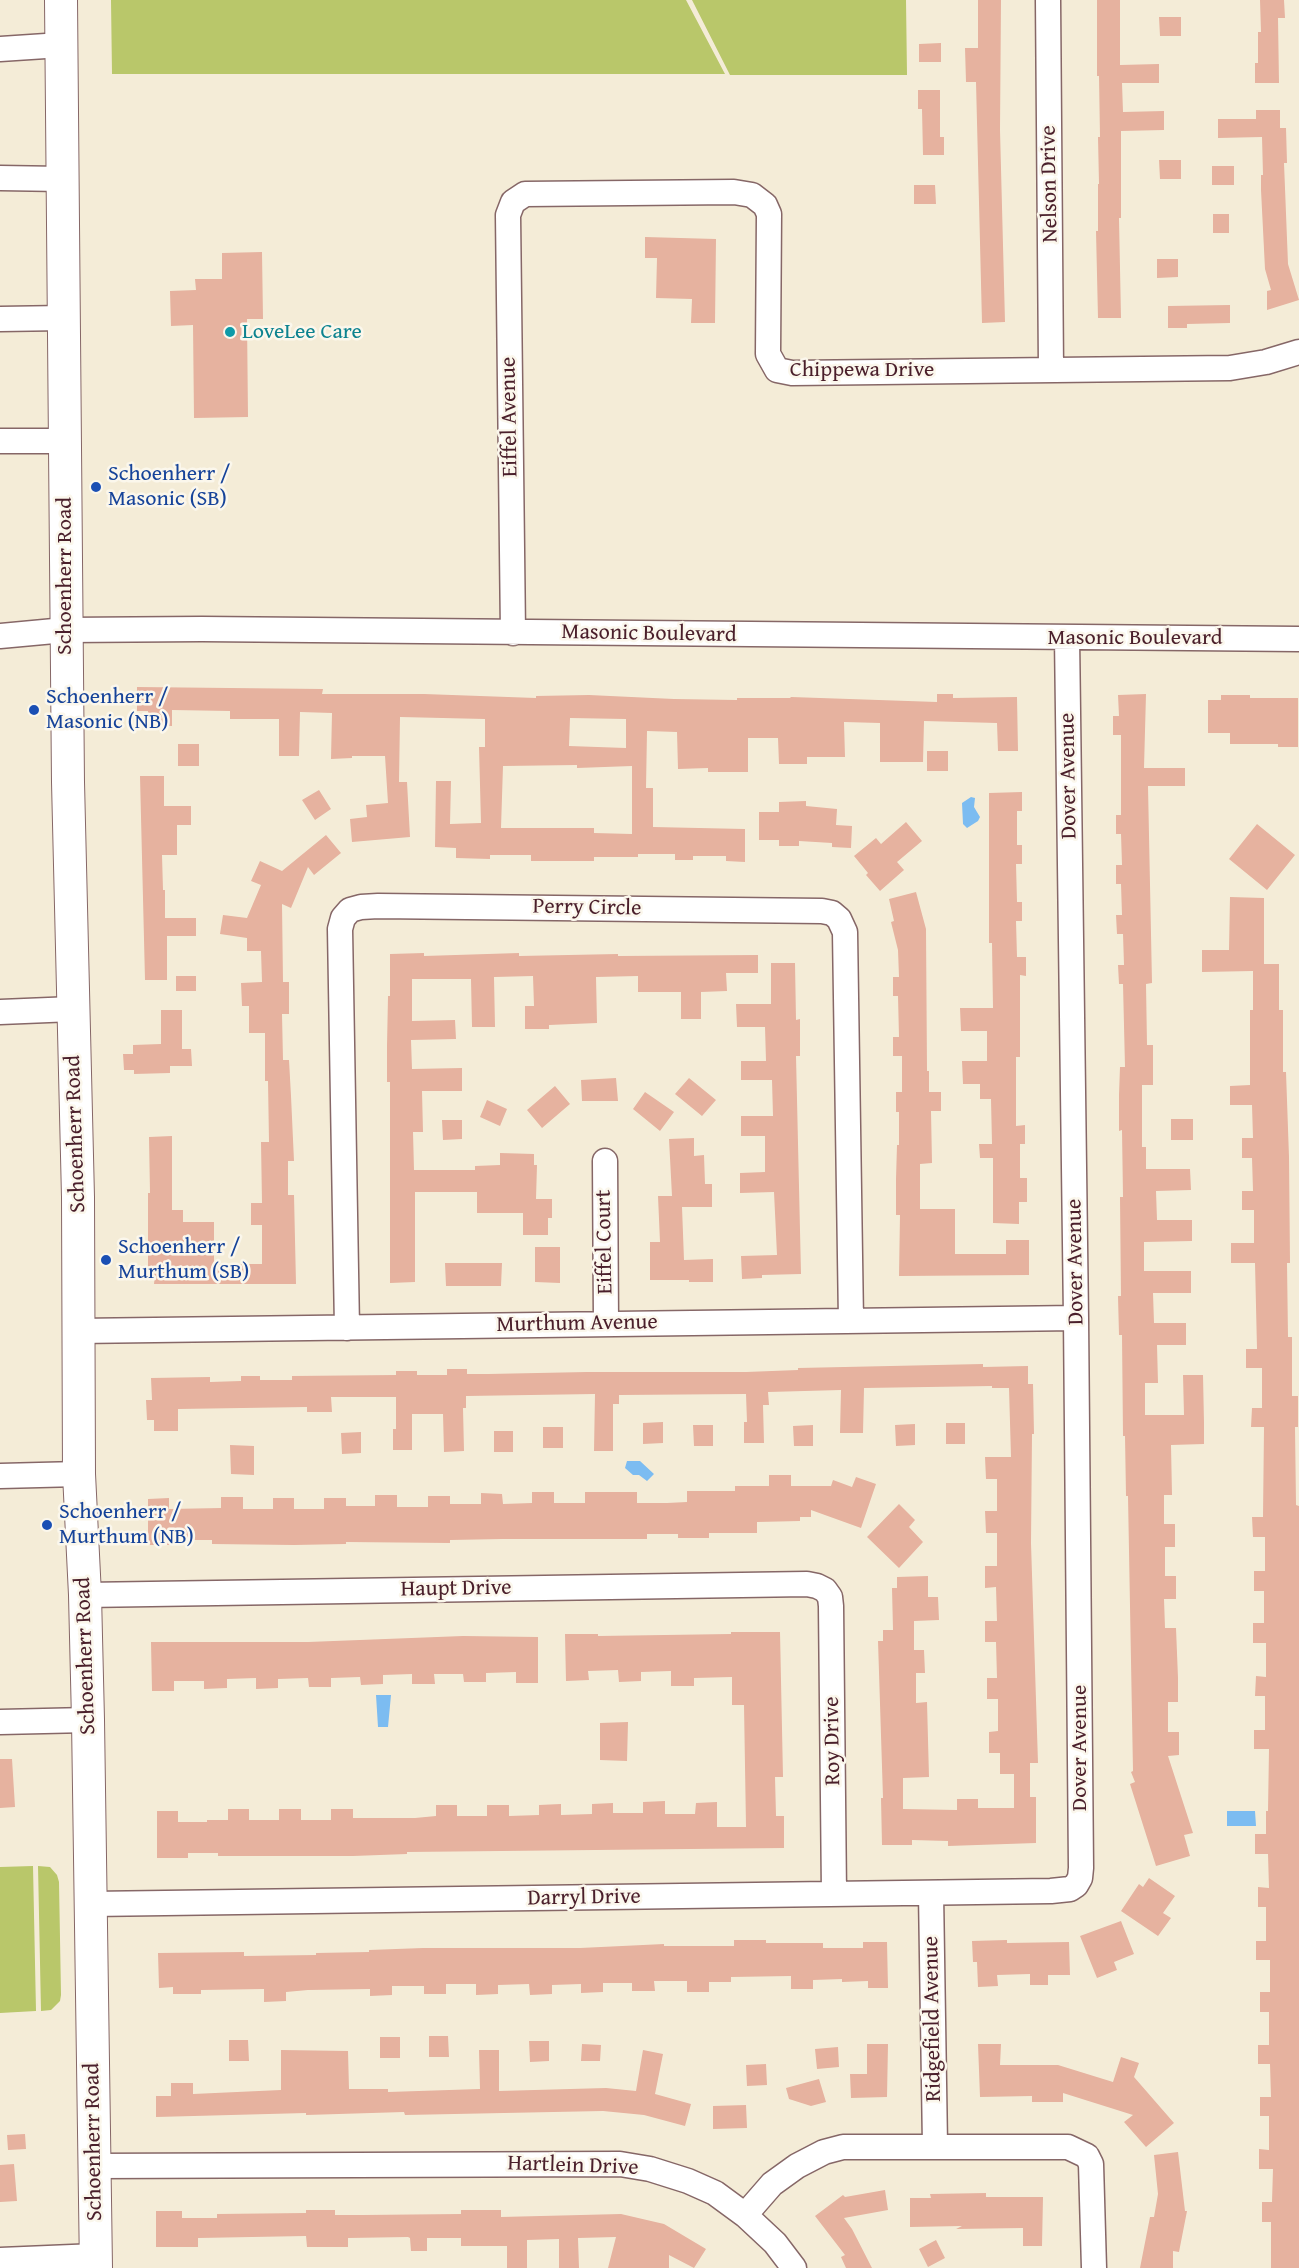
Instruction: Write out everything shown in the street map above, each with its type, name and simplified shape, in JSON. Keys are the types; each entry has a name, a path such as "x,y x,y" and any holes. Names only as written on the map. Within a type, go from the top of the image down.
{"main road":[{"name":"Schoenherr Road","path":"61,0 65,630 78,1197 80,1474 88,1720 96,2262"}],"street":[{"name":"Nelson Drive","path":"1048,0 1051,368"},
{"path":"0,49 61,45"},
{"path":"0,178 62,179"},
{"name":"Chippewa Drive","path":"513,202 525,194 534,193 734,192 752,195 765,205 769,214 768,354 777,370 792,373 1051,368 1230,368 1266,362 1299,351"},
{"name":"Eiffel Avenue","path":"513,202 508,215 513,633"},
{"path":"0,319 63,318"},
{"path":"0,441 64,441"},
{"name":"Masonic Boulevard","path":"0,636 65,630 1299,639"},
{"name":"Dover Avenue","path":"1067,638 1076,1318 1080,1868 1080,1878 1076,1885"},
{"name":"Perry Circle","path":"346,1328 339,942 343,918 350,910 378,906 822,911 832,913 839,919 845,932 851,1321"},
{"path":"0,1012 73,1009"},
{"name":"Eiffel Court","path":"605,1161 606,1323"},
{"name":"Murthum Avenue","path":"78,1330 1076,1318"},
{"path":"0,1476 80,1474"},
{"name":"Haupt Drive","path":"85,1594 807,1584 825,1590"},
{"name":"Roy Drive","path":"825,1590 830,1597 831,1606 834,1894"},
{"path":"0,1722 88,1720"},
{"name":"Darryl Drive","path":"91,1905 1062,1891 1076,1885"},
{"name":"Ridgefield Avenue","path":"931,1893 935,2146"},
{"path":"794,2268 775,2243 745,2215 772,2184 796,2166 824,2152 843,2148 935,2146 1068,2147 1087,2157 1093,2174 1094,2268"},
{"name":"Hartlein Drive","path":"94,2166 620,2164 650,2169 688,2181 715,2193 745,2215"},
{"path":"0,2260 96,2262"}],"green space":[{"path":"111,0 686,0 725,74 112,74"},
{"path":"692,0 906,0 907,75 730,75"},
{"path":"33,1866 36,2011 0,2013 0,1867"},
{"path":"38,1866 50,1867 57,1875 59,1882 61,1995 60,2001 51,2010 41,2011"}],"water":[{"path":"971,797 975,798 974,807 980,817 967,828 963,824 962,803"},
{"path":"627,1461 640,1461 654,1474 647,1481 639,1475 633,1475 625,1468"},
{"path":"376,1695 391,1695 388,1727 378,1727"},
{"path":"1227,1811 1255,1811 1256,1826 1227,1826"}],"building":[{"path":"978,0 1001,0 1000,130 1005,322 982,323 976,82 966,82 965,48 978,48"},
{"path":"1097,0 1120,0 1120,65 1159,64 1159,83 1122,83 1123,112 1164,111 1164,130 1121,131 1121,218 1119,218 1121,318 1098,318 1096,231 1098,231 1099,184 1098,137 1100,137"},
{"path":"1260,0 1284,0 1285,18 1278,18 1279,83 1255,83 1255,63 1258,63 1258,32 1261,32"},
{"path":"1159,17 1181,17 1181,36 1160,36"},
{"path":"941,43 941,62 919,62 919,44"},
{"path":"918,90 940,90 940,137 944,137 944,155 923,155 922,109 918,109"},
{"path":"1256,110 1280,110 1280,128 1286,128 1287,163 1284,163 1288,264 1299,300 1267,310 1267,291 1271,290 1265,269 1261,190 1262,137 1218,138 1218,119 1256,119"},
{"path":"1159,160 1181,160 1181,179 1160,179"},
{"path":"1212,166 1234,166 1234,185 1212,185"},
{"path":"914,185 935,185 936,204 914,204"},
{"path":"1213,214 1229,214 1229,233 1213,233"},
{"path":"645,237 716,239 715,323 691,323 692,299 656,298 657,258 645,258"},
{"name":"LoveLee Care","path":"262,252 263,319 247,319 248,417 194,418 193,325 171,326 170,291 196,290 195,279 222,279 222,253"},
{"path":"1157,259 1178,259 1178,277 1157,278"},
{"path":"1230,305 1230,323 1187,324 1187,328 1168,328 1168,306"},
{"path":"137,687 323,689 322,694 424,694 536,698 536,696 589,695 737,700 737,698 791,697 937,702 937,694 953,694 953,698 1017,697 1018,751 998,751 997,723 924,721 923,762 880,762 880,723 844,722 845,757 807,757 807,764 779,764 778,738 748,738 748,772 708,772 708,768 678,769 677,732 647,731 646,788 653,788 653,827 745,829 745,862 726,861 726,856 693,856 693,860 675,860 675,854 594,857 594,861 531,861 531,855 490,855 490,859 456,858 456,848 435,847 436,781 451,781 450,824 481,823 479,747 485,747 485,719 400,717 399,782 407,782 410,837 352,842 350,819 367,817 366,805 388,803 385,756 352,756 352,758 331,759 332,713 300,712 299,756 279,756 279,719 230,719 230,711 172,710 172,726 148,725 148,711 137,711","holes":["570,718 626,719 626,748 569,746","577,765 577,768 632,766 632,834 594,833 594,828 501,828 503,766"]},
{"path":"1146,694 1144,768 1185,768 1185,786 1148,786 1152,983 1146,984 1147,1045 1153,1045 1153,1085 1142,1085 1142,1147 1146,1147 1146,1169 1190,1169 1191,1190 1156,1191 1157,1220 1192,1220 1192,1241 1144,1242 1144,1271 1191,1271 1191,1293 1153,1293 1154,1323 1186,1323 1186,1345 1157,1345 1158,1383 1145,1383 1145,1415 1184,1415 1183,1375 1203,1375 1204,1423 1204,1444 1171,1445 1172,1495 1164,1495 1164,1524 1175,1524 1175,1547 1165,1547 1165,1576 1176,1576 1176,1599 1164,1599 1165,1628 1176,1628 1178,1678 1178,1702 1168,1702 1168,1732 1179,1732 1179,1755 1168,1756 1193,1833 1184,1835 1190,1856 1156,1866 1130,1784 1135,1782 1131,1772 1133,1771 1128,1496 1126,1496 1125,1436 1123,1436 1122,1335 1119,1335 1118,1296 1121,1296 1120,1197 1123,1197 1119,1095 1120,1067 1125,1067 1123,984 1119,984 1118,965 1124,965 1123,934 1117,934 1116,915 1122,915 1121,884 1116,884 1116,865 1122,865 1121,834 1116,834 1116,815 1121,815 1121,735 1113,735 1113,716 1119,716 1118,695"},
{"path":"1221,695 1250,695 1250,698 1298,698 1298,747 1278,747 1278,744 1230,744 1230,733 1208,733 1208,700 1221,700"},
{"path":"178,744 199,744 199,766 178,766"},
{"path":"927,751 948,751 948,771 927,771"},
{"path":"140,776 164,776 164,806 191,806 191,825 177,825 177,855 162,855 163,890 165,890 165,918 196,918 196,936 167,936 167,980 145,980"},
{"path":"319,790 331,809 315,820 302,800"},
{"path":"1022,792 1022,811 1017,811 1017,845 1022,845 1022,864 1016,864 1017,902 1022,902 1022,921 1016,921 1017,957 1026,957 1026,976 1020,975 1020,1057 1016,1057 1016,1126 1025,1125 1025,1144 1020,1144 1020,1178 1027,1178 1027,1202 1019,1202 1019,1224 993,1223 993,1158 980,1158 979,1144 992,1144 991,1099 980,1099 980,1084 963,1084 962,1061 987,1061 987,1031 961,1031 960,1008 993,1008 992,943 989,943 989,793"},
{"path":"806,801 806,806 837,809 836,825 852,826 851,848 832,847 832,843 799,841 799,846 779,846 779,840 759,840 759,812 779,812 779,802"},
{"path":"906,822 922,841 897,862 904,870 880,891 854,856 876,838 881,844"},
{"path":"1257,824 1295,855 1267,890 1229,859"},
{"path":"326,835 341,853 314,875 308,867 291,908 282,904 283,982 289,982 289,1014 282,1014 283,1060 289,1060 294,1161 288,1161 288,1195 294,1195 296,1284 154,1284 155,1275 148,1275 149,1137 172,1136 172,1210 183,1210 183,1222 214,1222 214,1264 262,1264 262,1225 251,1225 251,1203 262,1203 261,1142 269,1142 265,1033 249,1033 249,1006 242,1006 241,983 262,982 261,951 247,951 247,938 220,934 223,915 247,918 261,885 251,881 260,861 282,871"},
{"path":"916,892 926,929 929,1092 941,1092 941,1111 931,1111 932,1163 920,1164 920,1209 955,1209 955,1254 1006,1254 1006,1240 1029,1240 1029,1275 899,1276 900,1215 896,1215 896,1179 899,1112 896,1112 896,1092 902,1092 902,1056 893,1056 893,1037 899,1037 898,996 893,996 893,977 899,977 898,950 891,922 894,921 889,899"},
{"path":"1230,897 1264,898 1264,964 1279,964 1279,1010 1283,1010 1283,1072 1286,1072 1289,1157 1288,1337 1292,1337 1292,1396 1298,1396 1298,1427 1295,1427 1296,1505 1299,1506 1299,2268 1271,2268 1271,2222 1262,2222 1262,2202 1272,2202 1273,2169 1259,2169 1259,2149 1269,2150 1269,2116 1260,2116 1260,2097 1271,2097 1270,2064 1258,2064 1258,2045 1269,2045 1269,2012 1260,2012 1260,1992 1270,1992 1270,1960 1256,1960 1256,1941 1266,1941 1266,1907 1258,1907 1258,1887 1269,1888 1268,1854 1255,1854 1255,1834 1266,1834 1266,1811 1268,1811 1269,1749 1254,1749 1254,1730 1265,1730 1265,1696 1255,1696 1256,1676 1266,1677 1266,1643 1253,1643 1253,1623 1264,1623 1264,1591 1254,1591 1254,1571 1265,1571 1265,1537 1253,1537 1252,1517 1263,1517 1264,1427 1251,1427 1252,1408 1262,1408 1262,1368 1246,1368 1246,1349 1257,1349 1255,1263 1231,1263 1231,1243 1254,1243 1254,1210 1242,1210 1242,1191 1253,1191 1252,1158 1242,1158 1242,1138 1253,1138 1252,1105 1230,1105 1230,1086 1250,1085 1250,1010 1253,1010 1253,971 1202,972 1202,950 1229,950"},
{"path":"424,953 424,956 519,953 519,956 758,955 758,973 726,973 727,991 701,992 701,1019 681,1019 681,992 638,992 638,976 596,977 597,1023 549,1025 549,1029 525,1029 525,1006 534,1006 533,976 494,977 495,1027 472,1027 471,979 412,979 412,1021 455,1020 456,1039 411,1040 412,1069 462,1068 462,1091 422,1091 423,1132 413,1132 414,1170 475,1170 475,1166 500,1165 500,1153 534,1154 534,1165 537,1165 536,1199 552,1199 552,1218 548,1218 548,1235 523,1235 523,1213 477,1213 477,1192 415,1192 415,1282 390,1283 390,1082 387,1082 387,1046 390,954"},
{"path":"771,963 795,963 796,1020 800,1019 800,1056 796,1056 801,1274 762,1275 762,1278 742,1279 741,1256 777,1255 774,1192 740,1193 740,1173 765,1172 765,1136 741,1136 741,1116 773,1116 772,1080 741,1080 741,1061 766,1061 765,1027 737,1027 736,1004 771,1004"},
{"path":"176,976 196,976 196,991 176,991"},
{"path":"161,1010 182,1010 182,1049 191,1049 192,1066 170,1066 170,1073 134,1074 134,1070 124,1070 123,1054 133,1054 133,1045 161,1044"},
{"path":"616,1078 618,1101 582,1101 581,1080"},
{"path":"689,1078 716,1100 702,1116 675,1094"},
{"path":"555,1086 570,1104 542,1128 527,1110"},
{"path":"645,1092 674,1112 660,1131 633,1109"},
{"path":"487,1100 507,1109 500,1126 480,1117"},
{"path":"1171,1119 1193,1119 1193,1140 1171,1140"},
{"path":"442,1120 462,1120 462,1139 443,1140"},
{"path":"694,1138 694,1156 704,1155 705,1184 712,1184 712,1207 682,1207 684,1260 713,1259 713,1282 650,1280 650,1242 660,1242 658,1196 672,1196 669,1139"},
{"path":"535,1247 560,1247 560,1283 535,1282"},
{"path":"445,1263 502,1263 501,1286 446,1286"},
{"path":"983,1364 983,1367 1028,1366 1028,1384 1033,1384 1031,1543 1038,1763 1030,1763 1030,1797 1036,1797 1036,1843 948,1846 948,1841 912,1840 912,1845 882,1845 881,1798 883,1798 878,1641 883,1641 883,1630 893,1630 892,1588 897,1588 897,1577 928,1576 928,1597 938,1597 939,1620 914,1621 914,1650 924,1650 925,1673 916,1673 916,1703 927,1702 929,1777 903,1778 903,1809 957,1810 957,1799 978,1799 978,1808 1014,1808 1014,1774 1000,1774 1000,1753 989,1753 989,1732 998,1731 998,1699 987,1699 987,1678 997,1678 996,1642 985,1642 985,1621 997,1621 996,1587 985,1588 985,1566 997,1566 997,1533 986,1533 985,1511 997,1511 997,1479 986,1479 985,1457 1011,1457 1009,1388 992,1388 992,1386 864,1388 863,1433 840,1433 841,1390 768,1392 769,1405 763,1405 764,1443 744,1443 744,1422 747,1422 746,1394 619,1395 619,1404 613,1404 613,1451 594,1451 595,1394 466,1396 466,1408 463,1408 464,1451 444,1452 443,1414 412,1414 412,1450 393,1450 393,1429 396,1429 396,1397 331,1397 332,1412 307,1412 307,1407 178,1409 178,1431 154,1431 154,1420 147,1420 146,1400 152,1400 151,1378 210,1377 210,1382 241,1381 241,1376 260,1376 260,1380 292,1380 292,1376 396,1375 396,1371 417,1371 417,1375 447,1375 447,1369 467,1369 467,1374 746,1372 798,1370 798,1368"},
{"path":"663,1422 663,1443 643,1444 643,1423"},
{"path":"946,1423 965,1423 965,1444 946,1444"},
{"path":"915,1424 915,1445 896,1446 895,1425"},
{"path":"693,1425 713,1425 713,1446 694,1446"},
{"path":"813,1425 813,1446 794,1446 793,1426"},
{"path":"543,1427 563,1427 563,1448 543,1448"},
{"path":"494,1431 513,1431 513,1452 494,1452"},
{"path":"361,1432 361,1453 342,1454 341,1433"},
{"path":"230,1445 254,1446 254,1475 231,1474"},
{"path":"769,1475 791,1475 791,1486 831,1486 833,1480 852,1487 856,1477 876,1484 861,1528 811,1510 811,1517 800,1517 800,1521 757,1522 757,1533 709,1533 709,1538 678,1538 678,1534 647,1534 647,1539 503,1539 450,1540 450,1543 346,1542 346,1544 294,1545 212,1544 212,1540 179,1540 179,1545 148,1545 148,1499 169,1498 169,1509 221,1508 221,1497 243,1497 243,1509 273,1509 273,1498 294,1498 294,1509 324,1509 324,1498 346,1498 346,1506 375,1506 375,1495 397,1495 397,1507 428,1507 428,1496 450,1496 450,1504 481,1504 481,1493 502,1494 503,1504 532,1503 532,1492 554,1492 554,1503 585,1503 585,1492 637,1492 637,1503 667,1503 687,1502 687,1491 735,1491 735,1486 769,1486"},
{"path":"899,1504 915,1520 909,1527 923,1542 899,1568 867,1537"},
{"path":"731,1632 780,1632 783,1777 775,1777 776,1816 784,1816 784,1848 407,1852 407,1854 353,1856 218,1856 218,1853 188,1853 188,1858 157,1858 157,1811 178,1811 178,1822 207,1822 207,1820 228,1820 228,1809 249,1809 249,1820 279,1820 279,1809 301,1809 301,1820 331,1820 331,1809 353,1809 353,1818 415,1818 436,1816 436,1805 457,1805 457,1816 487,1816 487,1805 509,1805 509,1816 539,1815 539,1805 561,1804 561,1815 592,1814 592,1804 613,1803 613,1813 643,1813 643,1802 665,1801 665,1814 695,1814 696,1803 717,1802 717,1827 746,1827 744,1705 732,1705 732,1677 694,1678 694,1686 671,1686 671,1671 641,1672 641,1681 619,1682 618,1670 588,1671 589,1680 566,1681 565,1634 598,1634 598,1636 731,1634"},
{"path":"463,1636 538,1637 538,1683 516,1683 516,1672 486,1673 486,1682 464,1682 463,1674 434,1674 435,1684 412,1684 412,1674 383,1675 383,1684 361,1685 360,1677 331,1678 331,1687 309,1687 308,1678 278,1679 278,1688 256,1689 256,1678 227,1679 227,1688 204,1689 204,1681 174,1681 174,1691 152,1691 151,1642 308,1642"},
{"path":"628,1722 627,1761 600,1760 600,1723"},
{"path":"0,1759 12,1759 15,1807 0,1808"},
{"path":"1149,1878 1175,1896 1163,1913 1171,1918 1158,1936 1121,1911 1139,1884 1143,1887"},
{"path":"1121,1921 1134,1954 1114,1962 1117,1970 1097,1978 1080,1936"},
{"path":"734,1940 766,1940 766,1943 823,1943 823,1948 863,1948 863,1942 887,1942 888,1988 868,1988 868,1981 842,1982 842,1979 813,1980 813,1989 791,1989 791,1976 731,1977 731,1982 709,1982 709,1992 687,1992 687,1981 654,1981 655,1991 632,1991 632,1983 603,1983 603,1992 581,1993 581,1984 552,1985 552,1994 530,1995 529,1984 498,1985 498,1994 476,1995 476,1984 446,1984 446,1994 424,1994 424,1986 392,1986 392,1995 370,1996 370,1989 308,1990 286,1992 286,2001 264,2002 264,1989 201,1990 201,1994 173,1994 173,1987 159,1988 158,1953 244,1952 244,1956 316,1955 316,1953 423,1948 580,1948 664,1944 664,1946 734,1946"},
{"path":"1007,1940 1007,1943 1069,1942 1070,1975 1048,1975 1048,1985 1030,1985 1030,1974 997,1975 998,1986 978,1987 977,1962 973,1962 972,1941"},
{"path":"429,2036 448,2036 449,2057 429,2057"},
{"path":"380,2037 400,2037 400,2058 380,2058"},
{"path":"229,2040 248,2040 249,2061 229,2061"},
{"path":"529,2041 549,2041 549,2061 530,2062"},
{"path":"582,2044 601,2045 600,2061 581,2061"},
{"path":"867,2044 888,2044 887,2097 851,2098 850,2074 867,2074"},
{"path":"978,2044 1001,2044 1000,2065 1058,2065 1113,2082 1121,2057 1139,2063 1134,2077 1174,2123 1146,2147 1124,2122 1133,2115 1063,2093 1063,2102 1032,2102 1032,2096 980,2097"},
{"path":"838,2047 839,2067 817,2069 815,2049"},
{"path":"281,2050 348,2051 349,2089 388,2089 388,2092 480,2089 479,2050 499,2050 499,2091 606,2088 636,2091 643,2050 663,2054 655,2094 691,2104 685,2126 644,2115 603,2111 405,2115 404,2112 306,2115 306,2113 156,2117 156,2096 171,2096 171,2083 193,2083 193,2094 281,2090"},
{"path":"766,2064 767,2085 747,2086 746,2065"},
{"path":"819,2079 826,2102 811,2106 789,2099 786,2088"},
{"path":"746,2105 747,2128 713,2129 713,2106"},
{"path":"25,2134 26,2149 8,2150 7,2135"},
{"path":"1178,2152 1185,2211 1187,2211 1179,2252 1173,2251 1173,2268 1140,2268 1150,2217 1154,2217 1158,2194 1154,2155"},
{"path":"14,2164 17,2201 0,2202 0,2165"},
{"path":"885,2190 888,2210 844,2218 872,2268 846,2268 841,2257 845,2255 815,2216 843,2195 845,2197"},
{"path":"986,2193 986,2197 1043,2197 1042,2246 1023,2246 1023,2228 910,2227 910,2198 931,2198 930,2194"},
{"path":"306,2210 335,2210 335,2215 461,2214 461,2210 501,2210 501,2217 621,2214 664,2224 706,2249 694,2268 669,2255 669,2268 608,2268 616,2237 578,2238 579,2268 559,2268 559,2239 527,2240 527,2268 507,2268 507,2246 461,2246 461,2238 427,2238 427,2251 411,2251 408,2237 348,2238 348,2247 307,2247 306,2236 198,2238 198,2247 156,2247 156,2211 182,2211 182,2218 217,2218 217,2214 306,2213"},
{"path":"936,2240 945,2258 928,2267 919,2249"}],"place":[{"name":"LoveLee Care","path":"230,332"},
{"name":"Schoenherr / Masonic (SB)","path":"96,487"},
{"name":"Schoenherr / Masonic (NB)","path":"34,710"},
{"name":"Schoenherr / Murthum (SB)","path":"106,1260"},
{"name":"Schoenherr / Murthum (NB)","path":"47,1525"}]}
